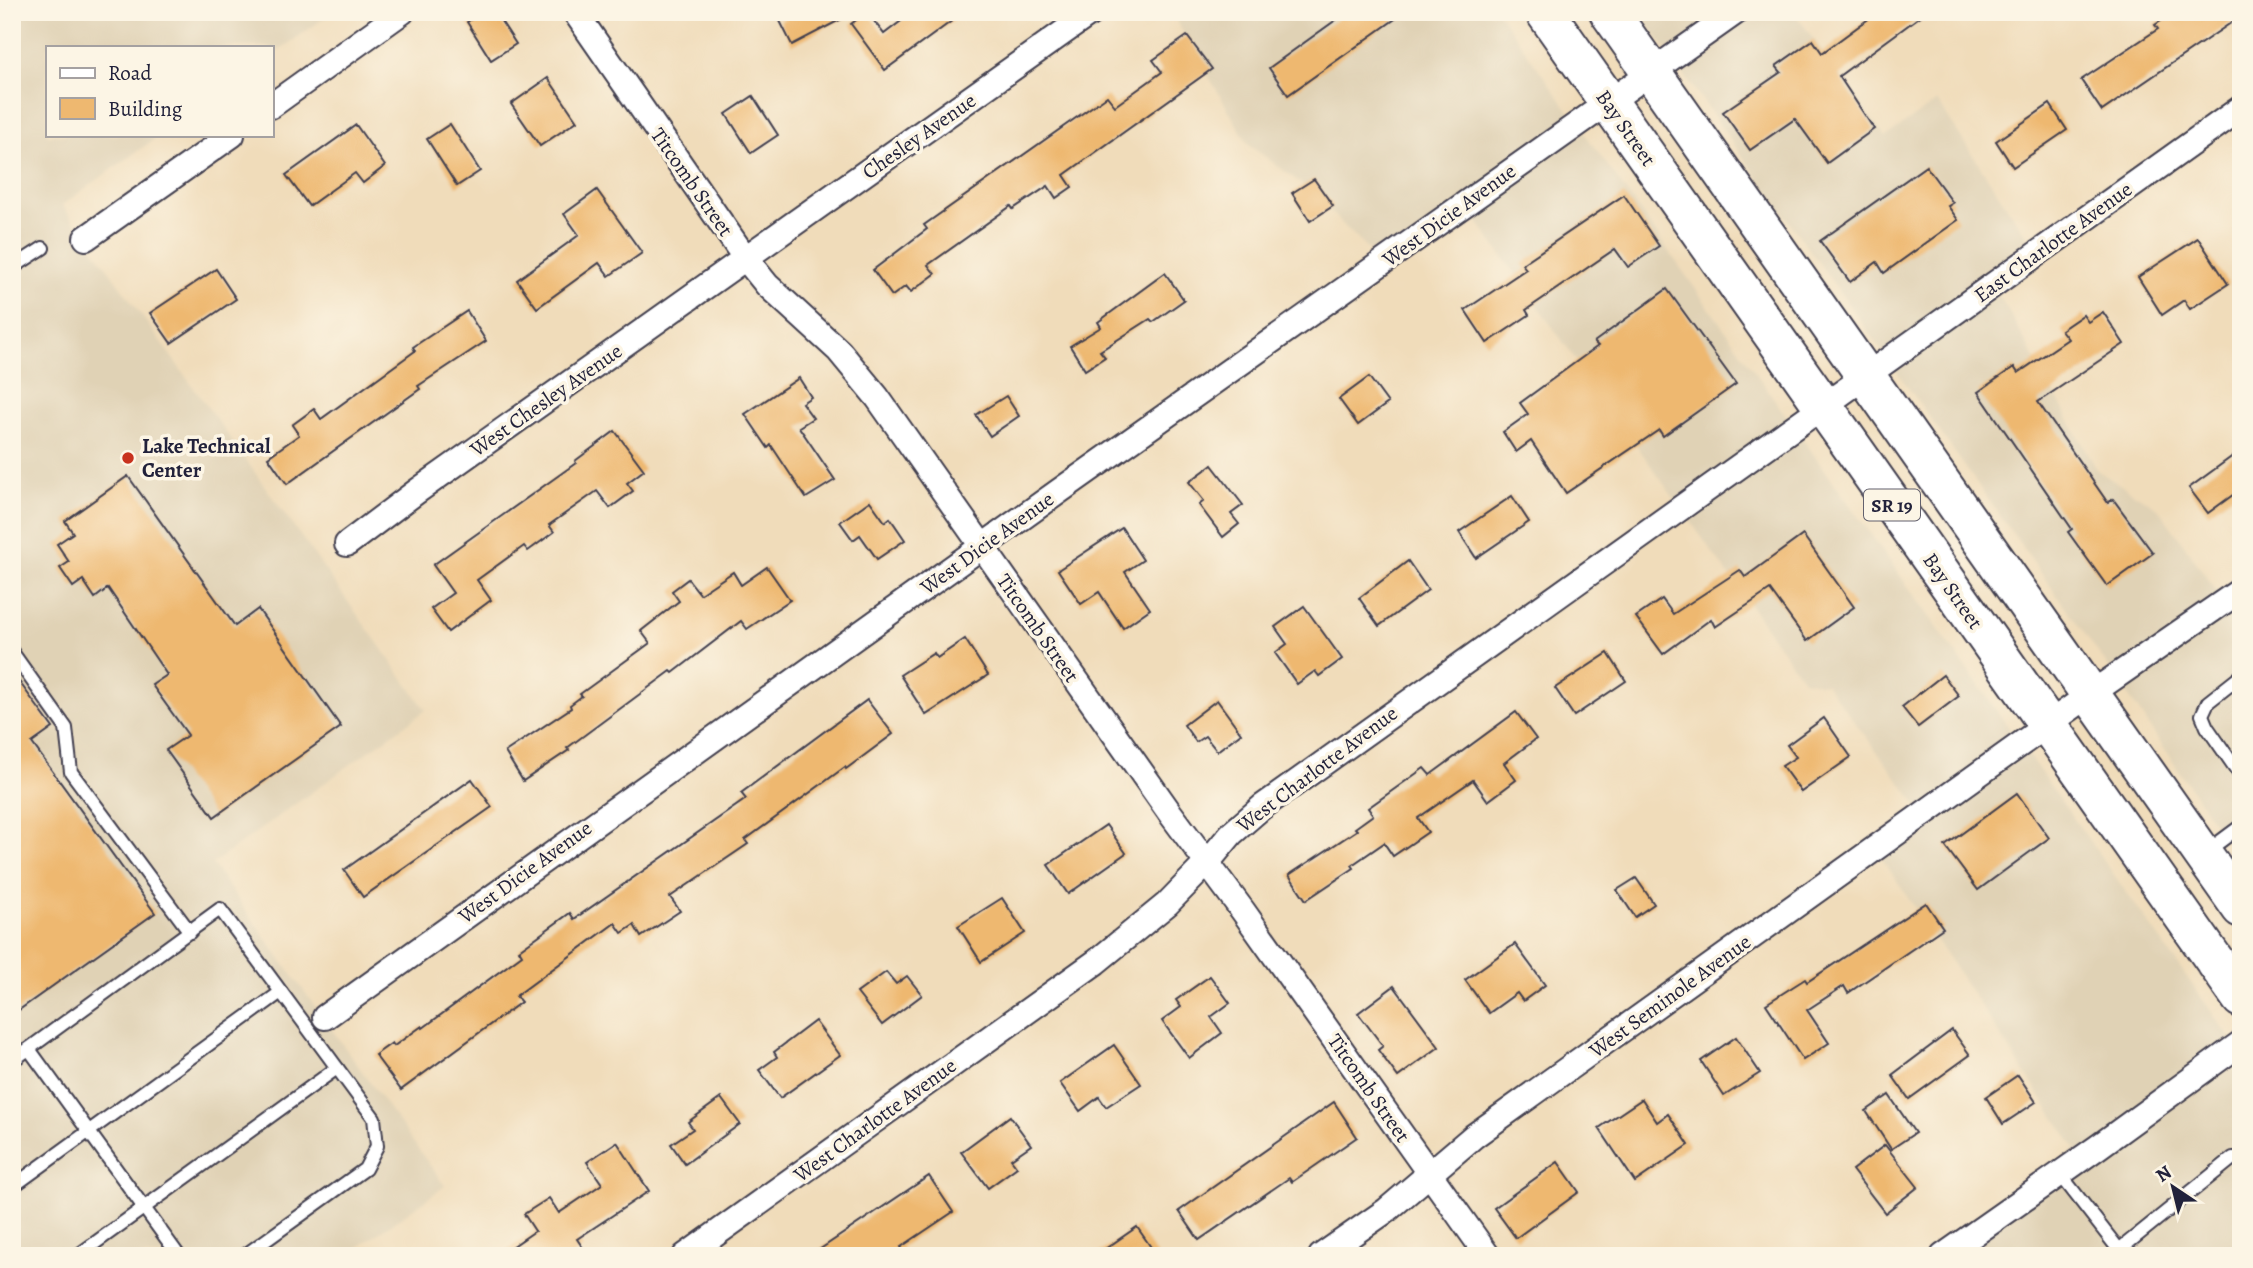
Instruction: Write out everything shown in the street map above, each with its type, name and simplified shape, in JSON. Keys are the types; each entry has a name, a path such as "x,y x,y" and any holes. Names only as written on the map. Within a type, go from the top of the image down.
{"main road":[{"name":"Bay Street","path":"1545,12 1823,407 2036,734 2241,998"},
{"name":"SR 19","path":"1609,12 2241,908"}],"street":[{"path":"273,105 402,12"},
{"name":"Titcomb Street","path":"575,12 746,259 767,285 839,351 877,397 1488,1256"},
{"name":"Chesley Avenue","path":"746,259 1092,12"},
{"name":"West Dicie Avenue","path":"325,1017 563,844 1650,71 1737,12"},
{"name":"East Charlotte Avenue","path":"1866,376 2241,108"},
{"path":"86,238 231,136"},
{"name":"West Chesley Avenue","path":"347,544 416,492 746,259"},
{"name":"West Charlotte Avenue","path":"685,1256 1096,962 1167,904 1231,834 1262,807 1866,376"},
{"name":"West Seminole Avenue","path":"1321,1256 1387,1210 1474,1136 2089,695 2241,590"},
{"path":"1943,1256 2241,1043"}],"lane":[{"path":"12,268 43,248"},
{"path":"12,652 66,728 71,772 190,932"},
{"path":"2241,676 2208,702 2202,715 2207,727 2241,776"},
{"path":"2203,855 2241,826"},
{"path":"12,1061 220,909 374,1118 377,1146 365,1169 244,1256"},
{"path":"12,1188 281,992"},
{"path":"29,1049 179,1256"},
{"path":"78,1256 337,1068"},
{"path":"2060,1174 2121,1253 2233,1158 2241,1158"}],"shaded area":[{"name":"Lake Technical Center","path":"12,12 333,12 273,55 273,46 46,46 46,136 159,136 62,205 426,710 212,864 445,1186 346,1256 12,1256"},
{"path":"1171,12 1498,12 2241,1053 2241,1256 1930,1256 2076,1149 1879,854 1928,819 1826,684 1803,680 1473,215 1375,257 1305,186 1249,145"},
{"path":"1639,12 1794,12 1885,137 1937,101 2037,252 1995,288 2098,471 2158,508 2225,603 2241,595 2241,863 2117,679"}],"building":[{"path":"482,12 495,12 516,44 491,60 467,22"},
{"path":"796,12 855,12 792,45 780,21"},
{"path":"867,12 884,34 913,12 964,12 885,70 851,24"},
{"path":"1347,12 1405,12 1288,95 1269,68"},
{"path":"1878,12 1926,12 1839,76 1874,129 1827,163 1795,119 1750,150 1723,112 1781,72 1776,66 1813,40 1822,53"},
{"path":"2174,12 2241,12 2241,16 2102,111 2081,80 2158,29 2155,25"},
{"path":"1187,36 1212,69 1064,175 1072,187 1056,198 1048,186 1013,209 1011,206 928,265 935,274 911,292 906,286 892,296 873,270 927,229 924,225 1107,96 1115,106 1162,72 1153,60"},
{"path":"548,78 577,121 540,146 511,104"},
{"path":"753,96 778,135 751,153 726,114"},
{"path":"2050,104 2067,130 2013,167 1996,141"},
{"path":"450,124 480,171 457,186 427,139"},
{"path":"356,125 385,166 363,183 355,173 309,206 286,175"},
{"path":"1926,166 1953,203 1948,206 1958,220 1884,273 1877,262 1850,282 1820,241"},
{"path":"1314,179 1333,206 1310,221 1292,193"},
{"path":"597,190 642,253 609,276 599,263 537,308 517,280 579,235 564,214"},
{"path":"1624,195 1659,246 1628,267 1615,249 1526,310 1529,315 1487,343 1465,310 1526,269 1522,264"},
{"path":"2198,238 2228,284 2190,309 2184,300 2162,315 2138,277"},
{"path":"216,269 236,299 171,343 150,313"},
{"path":"1165,273 1184,300 1153,322 1150,319 1100,351 1105,357 1085,370 1070,346 1101,327 1098,322"},
{"path":"1667,289 1736,384 1663,436 1659,430 1566,493 1531,441 1516,452 1503,432 1528,414 1520,403 1598,346 1594,342"},
{"path":"467,311 486,341 418,386 420,389 287,484 268,457 299,435 292,425 314,409 321,419 415,351 413,347"},
{"path":"2103,312 2124,344 2038,402 2108,503 2113,499 2153,553 2107,586 2068,532 2072,529 1978,392 2014,367 2018,373 2068,339 2061,330 2083,315 2088,322"},
{"path":"1369,377 1388,403 1358,425 1339,399"},
{"path":"799,378 811,397 802,403 813,418 799,427 835,480 806,498 771,445 768,448 745,414"},
{"path":"1006,396 1019,416 990,436 976,415"},
{"path":"615,431 644,470 627,483 633,491 610,508 597,491 549,525 554,532 528,551 524,546 477,580 491,600 448,632 431,609 453,593 433,565 576,463 575,461"},
{"path":"2241,450 2241,489 2208,513 2189,488"},
{"path":"1212,465 1243,505 1231,514 1239,524 1223,537 1199,505 1204,501 1189,482"},
{"path":"128,476 235,626 258,609 341,727 214,817 166,750 188,735 152,685 167,675 108,588 95,598 83,580 73,587 60,568 69,562 57,544 73,533 65,521"},
{"path":"1512,496 1529,522 1476,558 1459,532"},
{"path":"870,501 885,522 890,518 905,540 877,559 860,535 853,540 840,522"},
{"path":"1122,528 1143,560 1125,572 1150,609 1123,628 1099,592 1081,604 1058,570"},
{"path":"1803,535 1854,607 1807,641 1770,590 1715,627 1711,619 1663,654 1636,617 1662,599 1673,614 1740,570 1745,577"},
{"path":"1408,561 1428,590 1379,626 1359,598"},
{"path":"767,567 790,600 747,629 741,621 567,748 569,750 523,781 505,752 571,708 570,705 582,696 580,694 650,643 641,631 679,601 672,591 688,579 700,594 733,572 741,585"},
{"path":"1304,606 1342,659 1319,676 1315,671 1297,684 1275,653 1287,644 1275,627"},
{"path":"965,639 988,675 926,715 900,675 934,653 937,658"},
{"path":"1608,653 1626,681 1574,716 1555,688"},
{"path":"12,672 53,728 32,743 155,913 12,1015"},
{"path":"1943,675 1959,696 1918,727 1902,707"},
{"path":"867,700 893,734 745,840 748,844 670,897 680,911 641,937 634,925 622,933 615,923 516,996 521,1002 401,1090 375,1055 392,1043 394,1046 422,1026 423,1028 522,955 519,950 570,913 574,919 746,799 741,793"},
{"path":"1217,700 1241,733 1217,751 1205,736 1196,742 1184,725"},
{"path":"1516,712 1536,739 1504,763 1516,780 1488,801 1473,780 1418,818 1428,832 1393,856 1384,843 1352,865 1354,868 1306,900 1289,875 1357,830 1355,828 1373,815 1368,808 1424,768 1430,775"},
{"path":"1824,718 1851,757 1801,792 1782,766 1796,757 1787,745"},
{"path":"472,779 492,807 363,897 344,870"},
{"path":"2017,793 2049,838 1978,890 1945,846"},
{"path":"1106,825 1126,853 1068,894 1048,865"},
{"path":"1636,878 1654,904 1635,917 1617,890"},
{"path":"1002,898 1025,933 981,962 958,926"},
{"path":"1926,903 1943,928 1848,993 1844,986 1807,1010 1829,1043 1803,1060 1766,1004 1805,979 1807,982"},
{"path":"1515,944 1545,985 1523,1001 1517,993 1489,1013 1465,980"},
{"path":"886,972 896,984 907,976 922,995 882,1025 857,993"},
{"path":"1210,976 1230,1003 1211,1017 1222,1033 1189,1058 1162,1021 1181,1007 1176,1000"},
{"path":"1394,986 1439,1047 1398,1077 1378,1050 1383,1046 1358,1013"},
{"path":"815,1021 840,1055 780,1098 759,1070 777,1057 774,1052"},
{"path":"1952,1030 1970,1055 1909,1099 1892,1075"},
{"path":"1736,1037 1760,1073 1724,1096 1701,1061"},
{"path":"1114,1045 1141,1084 1106,1107 1099,1097 1080,1111 1060,1083"},
{"path":"2018,1075 2036,1102 2003,1124 1986,1097"},
{"path":"1889,1095 1915,1133 1891,1149 1866,1111"},
{"path":"721,1098 740,1124 685,1164 671,1144 693,1129 688,1122"},
{"path":"1642,1099 1657,1122 1668,1114 1689,1145 1635,1182 1599,1128"},
{"path":"1334,1102 1357,1137 1292,1182 1289,1178 1199,1240 1179,1211"},
{"path":"1010,1116 1031,1145 1011,1159 1017,1167 988,1188 961,1152"},
{"path":"617,1142 649,1191 577,1239 583,1248 571,1256 499,1256 535,1231 524,1214 549,1198 559,1213 602,1184 587,1162"},
{"path":"1885,1145 1918,1187 1885,1213 1852,1170"},
{"path":"1558,1162 1579,1192 1516,1238 1494,1208"},
{"path":"929,1176 953,1212 901,1247 907,1256 810,1256"},
{"path":"1137,1227 1157,1256 1095,1256"}],"place":[{"name":"Lake Technical Center","path":"128,458"}]}
